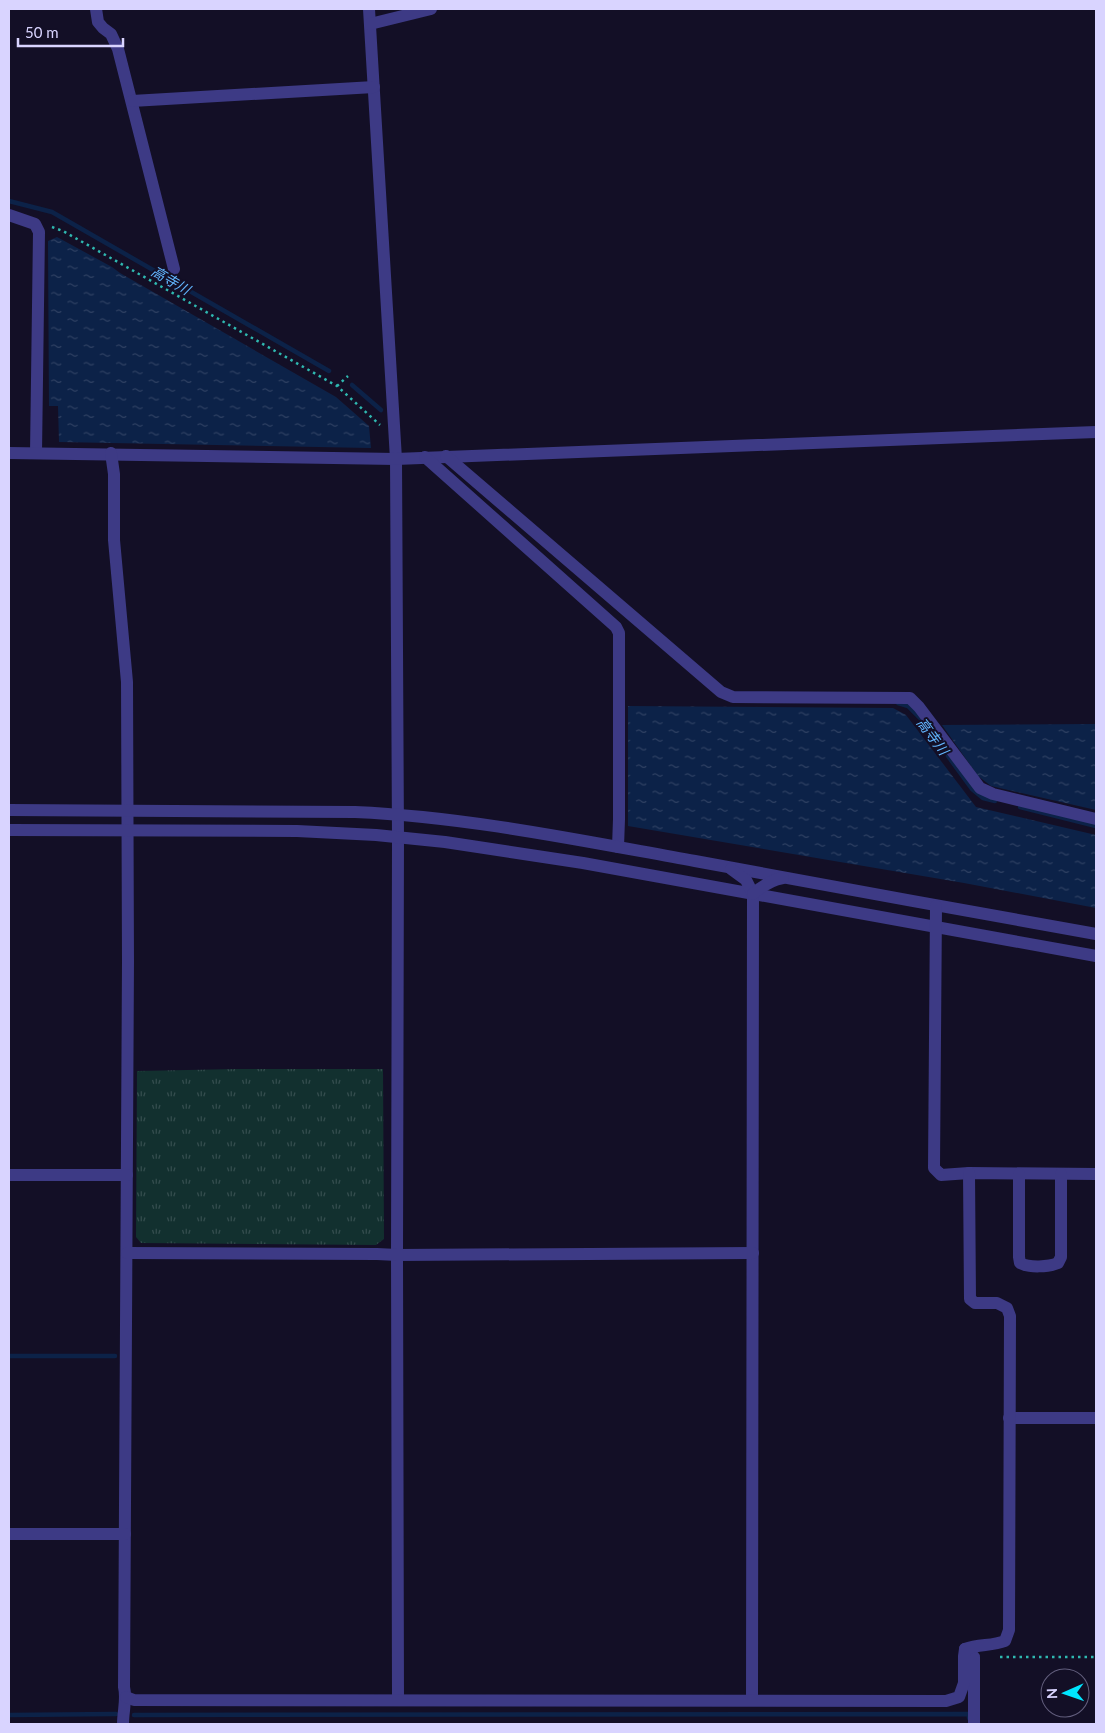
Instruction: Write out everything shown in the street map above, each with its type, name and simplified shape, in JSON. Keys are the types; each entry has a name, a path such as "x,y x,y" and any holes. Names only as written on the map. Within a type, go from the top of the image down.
{"street":[{"path":"96,9 98,22 111,34 118,48 174,269"},
{"path":"370,9 396,459 398,1700"},
{"path":"370,24 431,9"},
{"path":"132,101 374,86"},
{"path":"9,215 35,224 39,232 36,453"},
{"path":"9,453 396,459 1096,432"},
{"path":"111,454 114,474 114,540 127,682 126,830 128,961 124,1687 126,1697 122,1708 123,1724"},
{"path":"446,456 721,692 733,697 910,698 919,707 980,788 993,794 1096,819"},
{"path":"425,457 616,626 619,633 618,847"},
{"path":"9,810 355,812 448,819 618,847 1096,934"},
{"path":"9,830 296,831 445,842 583,863 1096,956"},
{"path":"729,868 746,880 753,894 752,1700"},
{"path":"753,894 776,879 788,878"},
{"path":"936,906 934,1168 941,1175 1096,1174"},
{"path":"969,1174 970,1299 975,1303 997,1304 1007,1308 1010,1316 1009,1630 1006,1641 996,1645 974,1646 970,1653 974,1724"},
{"path":"1019,1174 1019,1256 1020,1263 1025,1266 1058,1264 1062,1257 1061,1174"},
{"path":"9,1175 127,1175"},
{"path":"127,1253 377,1254 397,1256 753,1253"},
{"path":"1009,1418 1096,1418"},
{"path":"9,1534 125,1534"},
{"path":"126,1697 134,1700 946,1701 959,1697 964,1684 964,1656 970,1653"}],"path":[{"path":"35,224 62,231 337,386 376,420 395,443"},
{"path":"337,386 348,376"},
{"path":"970,1653 1096,1657"}],"green space":[{"path":"383,1069 384,1239 376,1245 141,1243 136,1237 137,1071"}],"water":[{"path":"57,237 336,397 369,426 371,448 59,442 58,406 49,406 48,241"},
{"path":"628,706 893,708 906,715 976,807 1096,835 1096,908 964,883 628,826"},
{"path":"1096,724 1096,810 991,786 978,776 942,725"}],"waterway":[{"name":"高寺川","path":"9,201 52,212 329,371"},
{"name":"高寺川","path":"352,385 381,410"},
{"name":"高寺川","path":"898,703 908,706 920,718"},
{"name":"高寺川","path":"948,756 972,789 983,798 995,801"},
{"name":"高寺川","path":"1020,807 1096,826"},
{"path":"9,1356 115,1356"},
{"path":"9,1715 116,1714"},
{"path":"134,1715 969,1714 969,1718"}]}
